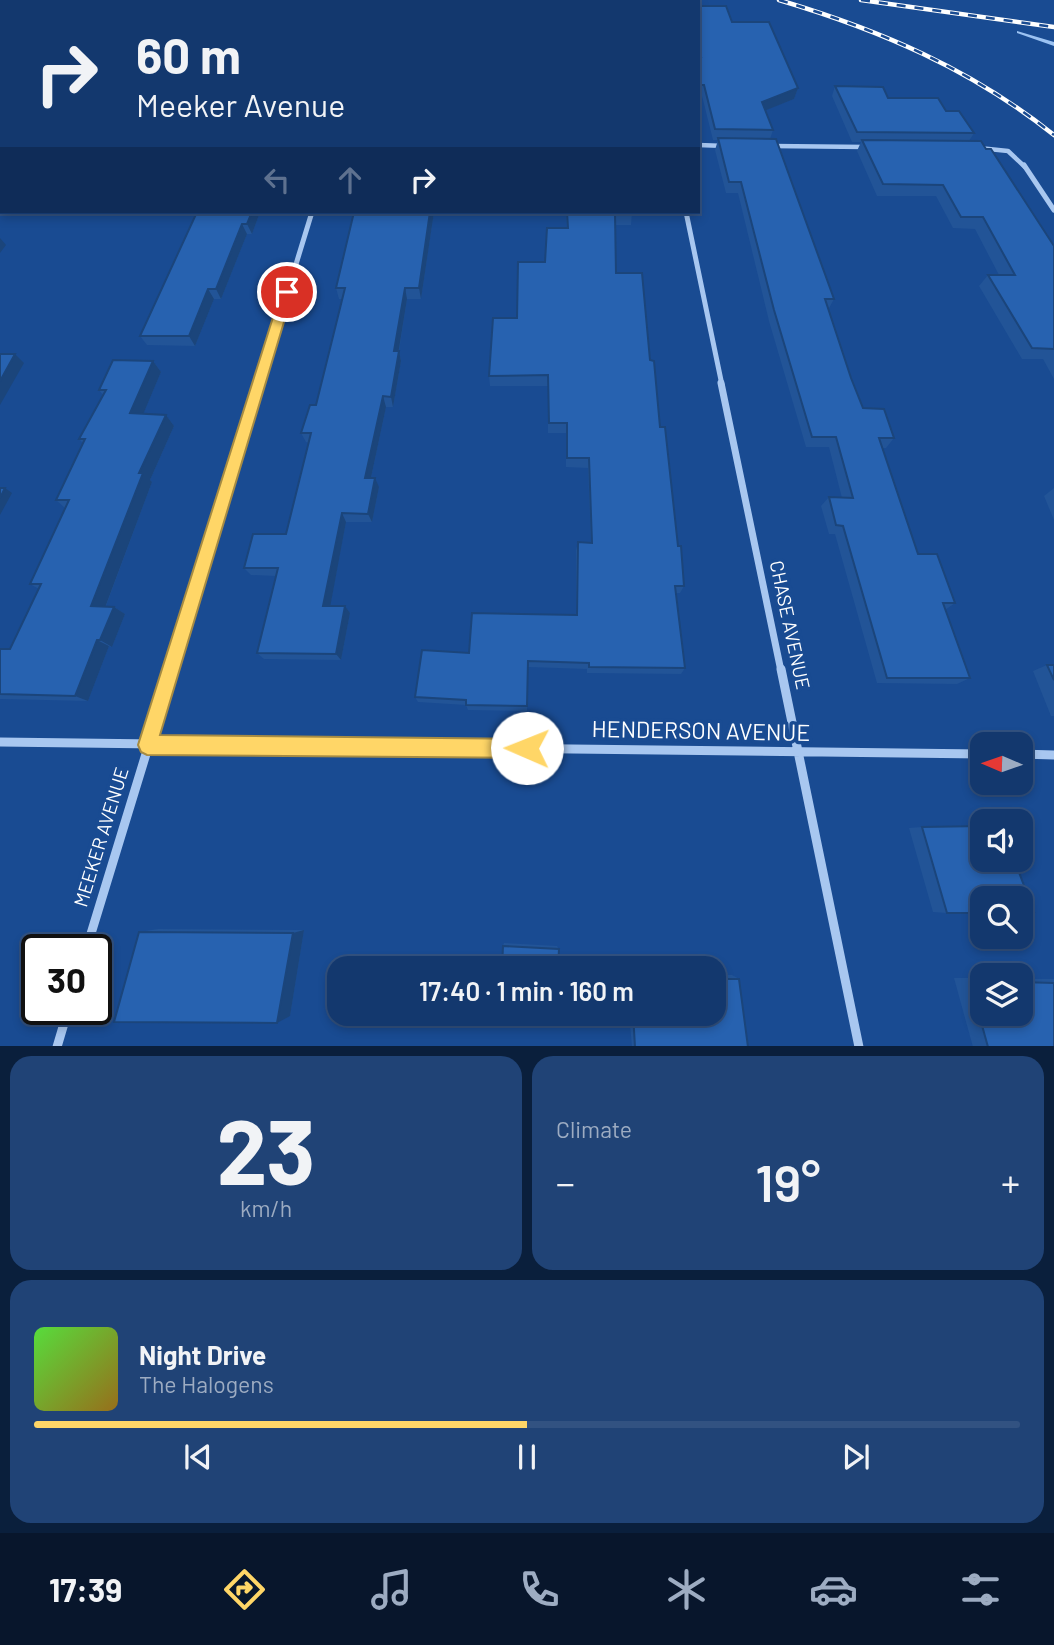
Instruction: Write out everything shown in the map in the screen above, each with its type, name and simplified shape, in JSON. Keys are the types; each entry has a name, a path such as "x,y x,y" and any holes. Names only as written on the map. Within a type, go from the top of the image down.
{"street":[{"path":"700,145 740,146"},
{"path":"767,146 878,147"},
{"path":"975,148 1008,151 1021,161 1054,210"},
{"name":"MEEKER AVENUE","path":"91,934 311,214"},
{"name":"CHASE AVENUE","path":"686,214 859,1046"},
{"name":"HENDERSON AVENUE","path":"0,742 970,754"},
{"path":"1033,754 1054,755"},
{"path":"57,1046 63,1025"}],"building":[{"path":"700,6 726,6 732,22 769,22 798,88 762,102 773,130 715,129 704,85 700,85"},
{"path":"835,86 883,87 888,98 938,98 946,111 959,111 974,133 857,132"},
{"path":"718,138 776,139 834,299 825,299 851,378 863,408 884,409 894,438 879,438 918,554 937,554 955,603 943,603 970,678 887,678 843,526 836,525 829,497 853,498 836,437 812,437 774,310 741,182 729,182"},
{"path":"862,140 981,141 986,149 991,149 1054,246 1054,349 1032,348 988,275 1015,275 983,217 961,217 943,185 883,184"},
{"path":"196,214 251,214 247,224 242,224 216,289 208,289 189,336 140,336"},
{"path":"354,214 430,214 419,288 405,288 394,351 399,351 391,397 383,396 365,478 375,478 368,514 342,513 323,606 345,606 336,654 257,653 278,568 244,568 253,534 286,534 311,433 301,433 310,405 316,405 345,288 336,288"},
{"path":"567,214 615,214 616,273 642,273 650,360 654,361 660,427 665,427 678,546 681,546 684,586 675,586 685,668 589,667 589,663 528,661 527,706 466,705 466,700 415,697 422,650 469,653 472,613 577,615 578,542 592,543 589,458 567,458 567,423 549,423 548,375 489,376 493,318 517,318 518,262 545,262 547,228 568,228"},
{"path":"0,354 15,354 0,381"},
{"path":"113,360 153,361 130,413 166,415 139,473 143,473 91,606 114,607 100,640 97,640 75,696 0,694 0,649 10,649 41,584 30,584 69,500 56,500 85,439 79,439 106,390 99,390"},
{"path":"1047,665 1054,665 1054,680"},
{"path":"970,826 970,872 1019,872 1024,886 970,886 970,913 947,913 922,827"},
{"path":"139,932 293,933 277,1023 114,1022"},
{"path":"503,946 559,949 559,956 503,956"},
{"path":"726,979 739,979 748,1046 635,1046 634,1026 726,1026"},
{"path":"1033,982 1054,983 1054,1046 988,1046 982,1026 1033,1026"}],"waterway":[{"path":"1019,32 1054,44"}],"railway":[{"path":"779,0 853,24 923,54 990,90 1054,135"},
{"path":"861,0 1054,27"}],"route":[{"path":"287,292 147,745 527,748"}]}
